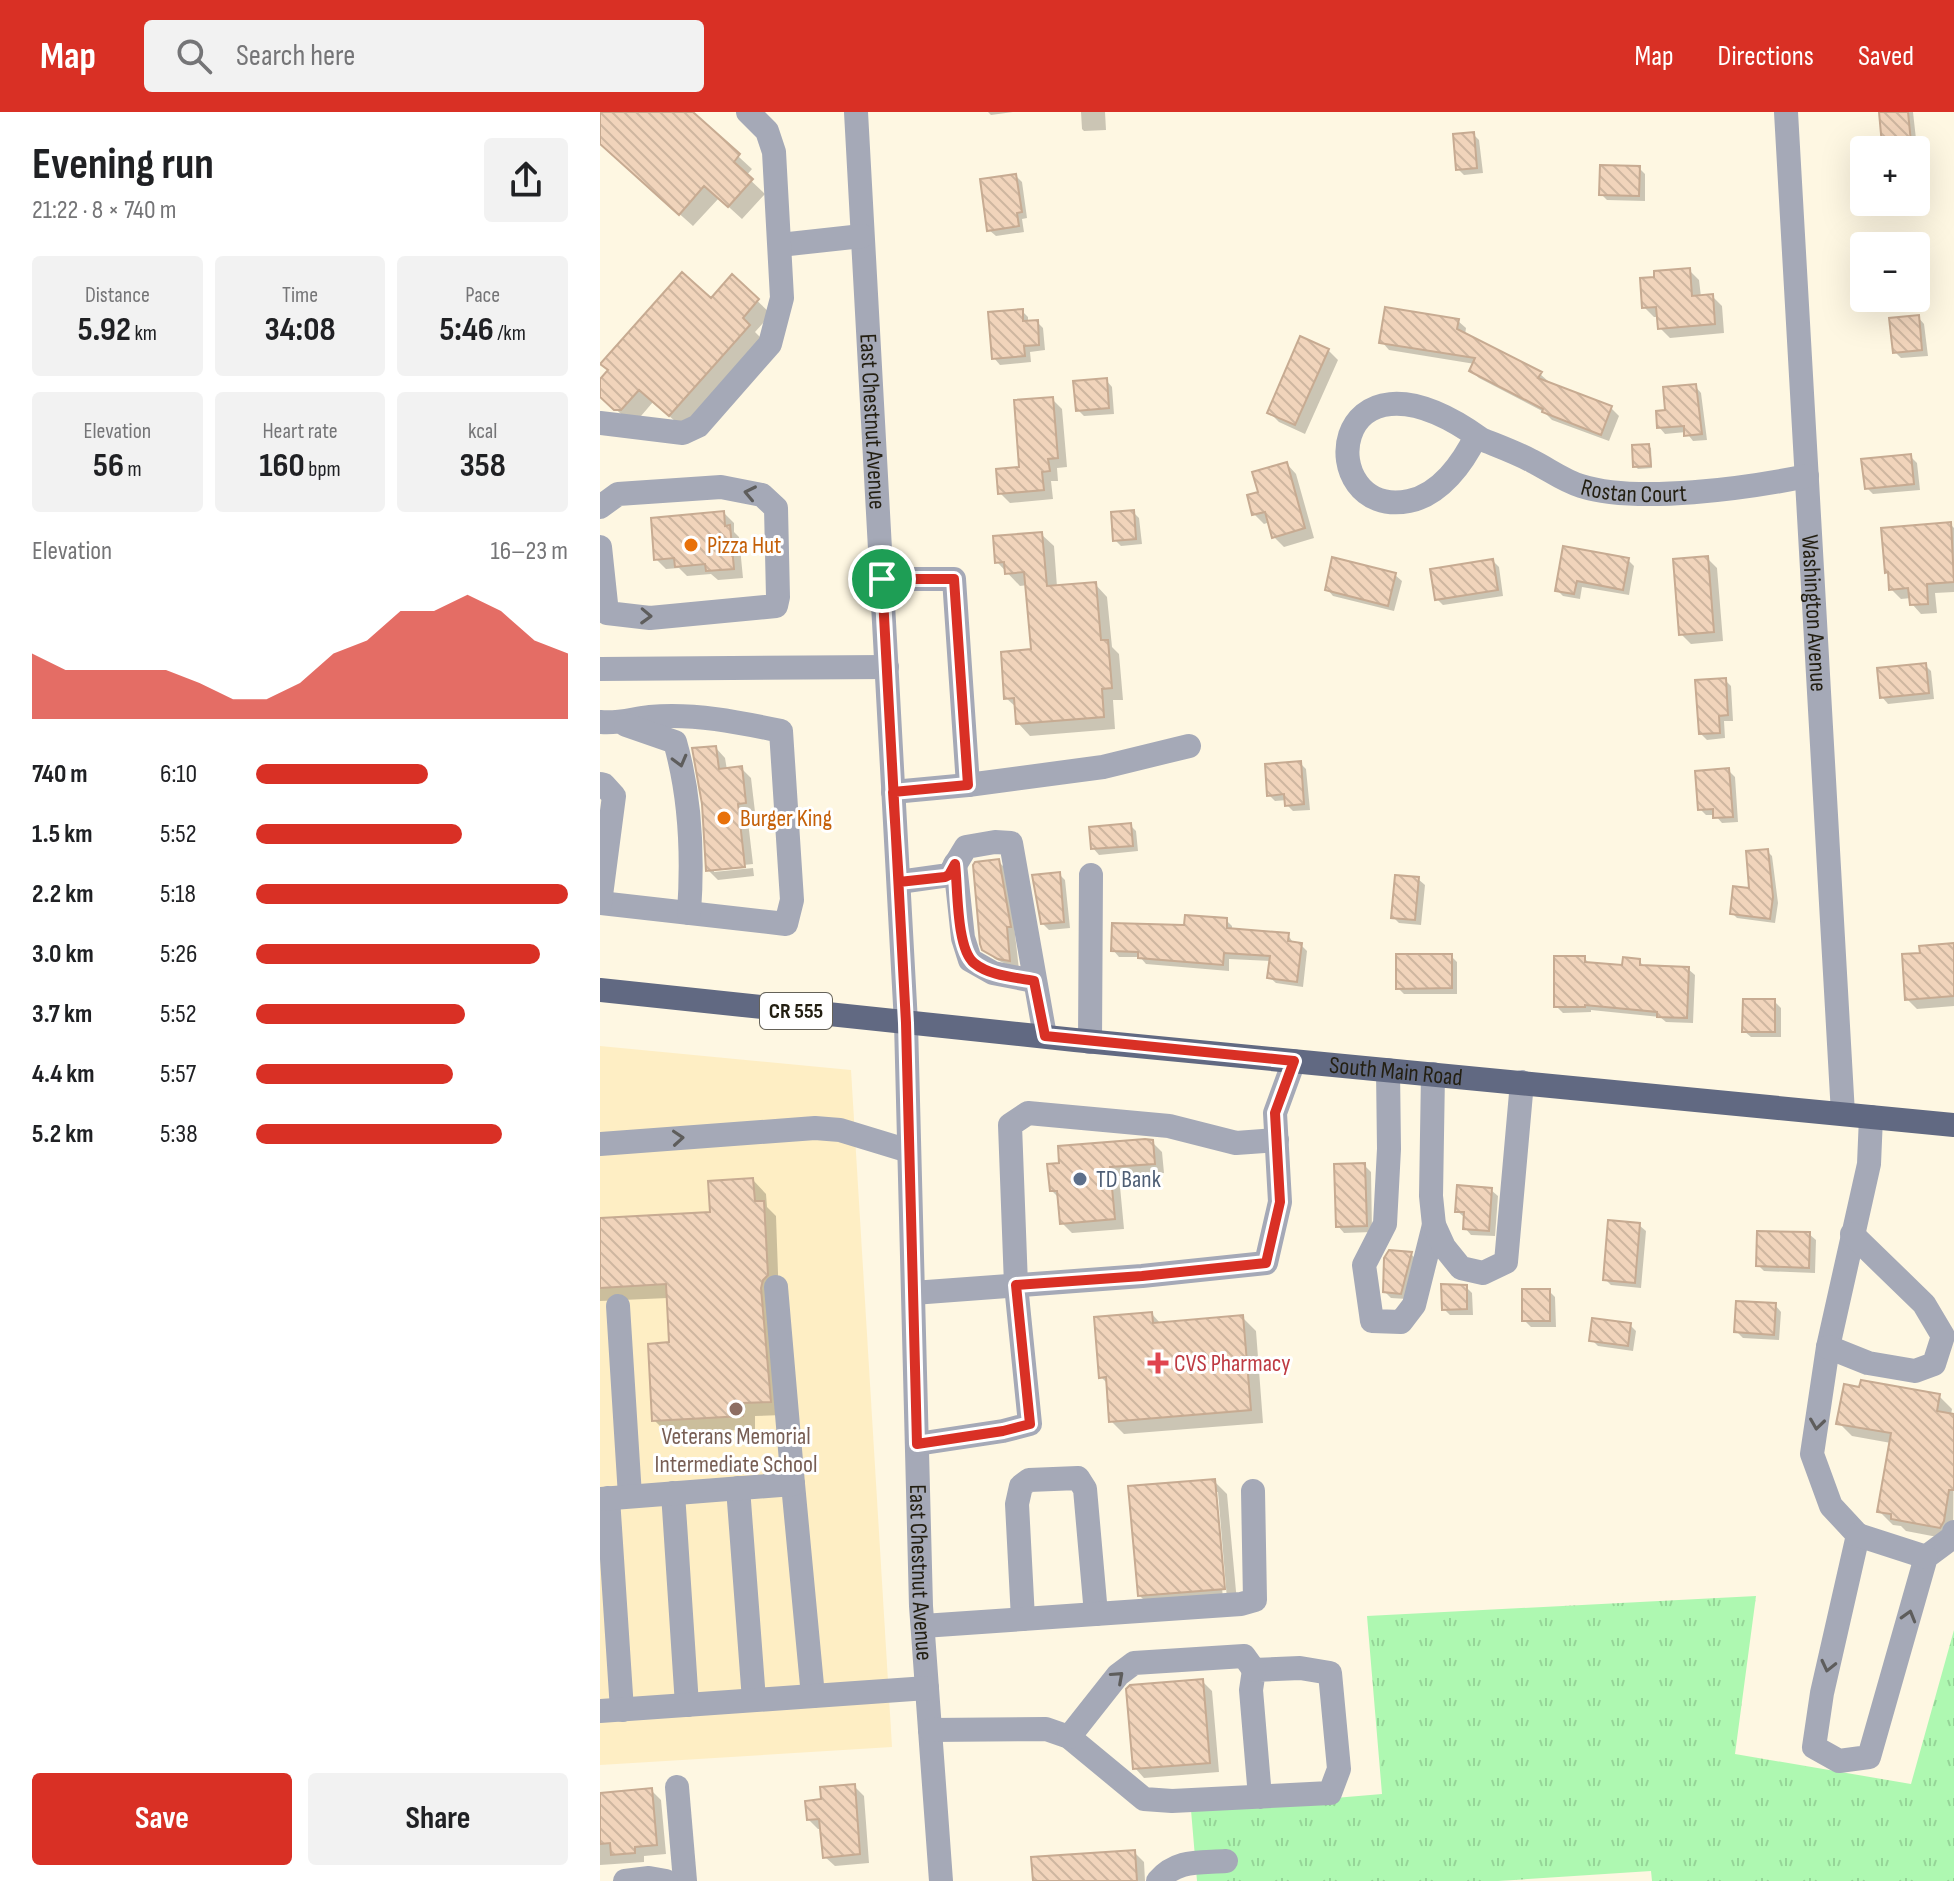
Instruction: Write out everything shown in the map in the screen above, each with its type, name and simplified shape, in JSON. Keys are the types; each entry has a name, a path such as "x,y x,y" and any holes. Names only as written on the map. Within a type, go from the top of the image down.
{"main road":[{"name":"South Main Road","path":"600,990 1090,1042 1954,1125"}],"street":[{"path":"600,423 683,433 698,426 770,344 782,298 774,152 767,131 748,112"},
{"name":"East Chestnut Avenue","path":"856,112 906,1023 923,1626 941,1881"},
{"name":"Washington Avenue","path":"1786,112 1843,1114"},
{"path":"780,245 862,236"},
{"name":"Rostan Court","path":"1476,436 1464,459 1441,484 1421,499 1399,503 1374,499 1362,489 1348,463 1347,444 1352,427 1364,413 1382,404 1396,402 1425,407 1476,436 1579,486 1640,493 1713,490 1807,476"},
{"path":"600,507 618,494 721,487 762,495 776,508 776,606 650,618 607,613 600,547"},
{"path":"882,579 954,579 968,785"},
{"path":"600,669 887,667"},
{"path":"600,784 614,796 600,903 786,924 792,900 781,731 718,718 649,717 610,723"},
{"path":"610,723 675,742 683,770 693,860 689,913"},
{"path":"893,792 1103,767 1189,746"},
{"path":"899,882 949,875 966,847 995,842 1011,843 1045,1036"},
{"path":"955,864 963,938 970,960 993,973 1034,981"},
{"path":"1090,1042 1091,875"},
{"path":"913,1293 1142,1276 1266,1263 1280,1202 1275,1113 1294,1061"},
{"path":"1388,1070 1389,1149 1385,1224 1364,1265 1372,1321 1401,1322 1414,1305 1434,1225"},
{"path":"1433,1074 1431,1196 1434,1225 1444,1247 1461,1268 1483,1273 1506,1262 1522,1082"},
{"path":"917,1444 1030,1424 1016,1285 1010,1125 1028,1113 1169,1126 1236,1143 1277,1140"},
{"path":"1871,1117 1869,1164 1828,1347 1812,1454 1831,1506 1858,1535 1926,1557"},
{"path":"600,1144 815,1128 840,1130 909,1151"},
{"path":"1828,1347 1868,1363 1915,1371 1934,1364 1943,1336 1924,1304 1852,1234"},
{"path":"776,1287 813,1696"},
{"path":"618,1306 611,1711 927,1688"},
{"path":"1023,1619 1017,1504 1021,1486 1029,1480 1078,1478 1085,1489 1096,1614"},
{"path":"613,1498 793,1484"},
{"path":"738,1488 754,1700"},
{"path":"923,1626 1241,1604 1255,1600 1253,1491"},
{"path":"673,1493 687,1705"},
{"path":"1858,1535 1822,1693 1814,1747 1839,1761 1869,1757 1926,1557 1953,1537 1954,1532"},
{"path":"1069,1737 1118,1675 1134,1663 1244,1656 1254,1670 1251,1690 1260,1797"},
{"path":"930,1730 1046,1729 1069,1737 1106,1771 1144,1799 1172,1801 1330,1793 1339,1769 1330,1673 1300,1668 1254,1670"},
{"path":"677,1787 685,1881"},
{"path":"1158,1881 1168,1869 1179,1865 1226,1861"},
{"path":"625,1881 649,1878 666,1881"}],"shaded area":[{"name":"Veterans Memorial Intermediate School","path":"600,1046 851,1070 892,1747 600,1765"}],"green space":[{"path":"1756,1596 1735,1754 1911,1784 1954,1630 1954,1881 1652,1881 1651,1871 1498,1881 1197,1881 1191,1810 1382,1794 1367,1616"}],"building":[{"path":"600,112 693,112 740,154 734,162 753,179 728,207 704,186 679,215 600,144"},
{"path":"1879,112 1908,112 1910,136 1881,136"},
{"path":"1474,132 1477,168 1456,170 1453,134"},
{"path":"1600,165 1640,166 1639,196 1599,195"},
{"path":"1016,174 1022,212 1017,213 1019,226 987,231 980,179"},
{"path":"1690,268 1692,296 1713,294 1715,324 1658,329 1656,307 1642,308 1640,278 1654,277 1654,271"},
{"path":"682,272 711,298 732,274 759,299 743,318 750,325 669,416 639,390 621,410 614,410 600,397 600,379 608,370 600,364"},
{"path":"1385,307 1459,319 1457,329 1542,372 1538,378 1612,406 1601,435 1542,412 1543,409 1469,371 1475,358 1379,343"},
{"path":"1023,309 1023,321 1038,320 1039,345 1024,346 1025,356 992,359 988,312"},
{"path":"1919,315 1922,350 1893,353 1889,318"},
{"path":"1300,336 1329,349 1295,425 1267,413"},
{"path":"1107,378 1109,408 1076,411 1073,381"},
{"path":"1696,384 1702,434 1684,436 1684,426 1657,428 1656,411 1665,410 1663,387"},
{"path":"1053,397 1058,458 1048,459 1050,471 1042,472 1044,490 998,494 996,469 1019,467 1014,400"},
{"path":"1649,444 1651,466 1633,467 1632,445"},
{"path":"1911,454 1914,484 1865,489 1861,459"},
{"path":"1287,462 1305,528 1272,538 1265,512 1252,515 1247,495 1258,492 1252,472"},
{"path":"1134,510 1136,539 1113,541 1111,512"},
{"path":"724,511 725,526 730,525 734,569 706,571 705,564 675,567 674,558 654,560 651,518"},
{"path":"1951,522 1954,582 1927,584 1928,604 1910,605 1908,588 1889,590 1881,528"},
{"path":"1042,532 1047,586 1096,582 1101,640 1108,640 1112,688 1102,689 1104,717 1016,724 1014,698 1004,699 1001,652 1031,649 1024,572 1005,574 1004,562 995,563 993,536"},
{"path":"1563,546 1629,558 1623,590 1577,581 1574,594 1555,591"},
{"path":"1708,556 1714,632 1679,635 1673,559"},
{"path":"1332,557 1396,573 1388,606 1325,590"},
{"path":"1493,559 1498,590 1435,600 1430,569"},
{"path":"1926,663 1929,693 1880,698 1877,668"},
{"path":"1726,678 1728,715 1719,716 1720,733 1699,734 1695,680"},
{"path":"716,746 719,769 742,766 746,803 738,804 745,867 706,871 702,804 692,748"},
{"path":"1301,761 1304,804 1285,806 1284,794 1267,796 1265,764"},
{"path":"1729,768 1733,817 1713,818 1713,809 1698,810 1695,771"},
{"path":"1131,823 1133,846 1091,849 1089,827"},
{"path":"1768,849 1773,897 1770,919 1730,914 1733,886 1749,888 1746,851"},
{"path":"999,859 1011,927 1007,927 1010,961 998,959 982,950 980,944 973,865 975,862"},
{"path":"1060,872 1064,922 1041,924 1032,875"},
{"path":"1395,875 1419,877 1415,920 1391,918"},
{"path":"1185,915 1227,918 1227,928 1289,933 1288,941 1302,943 1297,982 1267,978 1270,956 1224,953 1223,965 1138,958 1138,952 1111,951 1112,923 1184,925"},
{"path":"1954,943 1954,996 1905,1000 1902,954 1920,953 1919,946"},
{"path":"1396,954 1452,954 1452,988 1396,989"},
{"path":"1554,956 1585,956 1585,962 1622,965 1623,957 1640,959 1640,965 1689,967 1687,1018 1657,1017 1657,1012 1585,1005 1554,1007"},
{"path":"1743,999 1775,999 1775,1032 1742,1032"},
{"name":"TD Bank","path":"1153,1140 1155,1164 1110,1167 1115,1219 1060,1224 1057,1191 1050,1191 1047,1164 1059,1163 1058,1146"},
{"path":"1365,1163 1367,1226 1336,1227 1334,1164"},
{"path":"753,1178 755,1201 764,1201 768,1275 761,1288 771,1402 742,1403 743,1416 652,1421 648,1344 669,1342 666,1284 600,1288 600,1218 710,1212 708,1181"},
{"path":"1457,1185 1492,1188 1489,1231 1463,1229 1464,1212 1455,1212"},
{"path":"1608,1220 1640,1223 1635,1283 1603,1280"},
{"path":"1757,1231 1810,1232 1809,1268 1756,1266"},
{"path":"1389,1250 1412,1252 1401,1294 1383,1292 1384,1258"},
{"path":"1441,1284 1467,1285 1467,1309 1442,1310"},
{"path":"1522,1289 1550,1289 1550,1321 1522,1321"},
{"path":"1736,1301 1776,1303 1774,1335 1734,1332"},
{"path":"1152,1312 1153,1323 1243,1315 1251,1410 1109,1422 1106,1377 1099,1378 1094,1317"},
{"path":"1592,1318 1631,1323 1628,1346 1589,1341"},
{"path":"1861,1380 1940,1394 1937,1411 1954,1414 1954,1490 1949,1490 1940,1528 1891,1519 1891,1514 1877,1512 1891,1433 1836,1424 1844,1384 1859,1387"},
{"path":"1215,1479 1225,1589 1138,1596 1128,1486"},
{"path":"1203,1679 1210,1763 1133,1769 1126,1689 1130,1685"},
{"path":"855,1784 860,1854 823,1858 819,1819 807,1820 805,1801 821,1799 820,1787"},
{"path":"652,1788 657,1845 635,1847 635,1853 611,1855 610,1843 600,1844 600,1793"},
{"path":"1135,1850 1137,1881 1033,1881 1031,1857"}],"place":[{"name":"Pizza Hut","path":"691,545"},
{"name":"Burger King","path":"724,818"},
{"name":"TD Bank","path":"1080,1179"},
{"name":"CVS Pharmacy","path":"1158,1363"},
{"name":"Veterans Memorial Intermediate School","path":"736,1409"}],"route":[{"path":"882,579 906,1023 917,1444 1030,1424 1016,1285 1266,1263 1280,1202 1275,1113 1294,1061 1045,1036 1034,981 993,973 970,960 964,946 955,864 945,877 899,882 893,792 968,785 954,579 882,579"}]}
